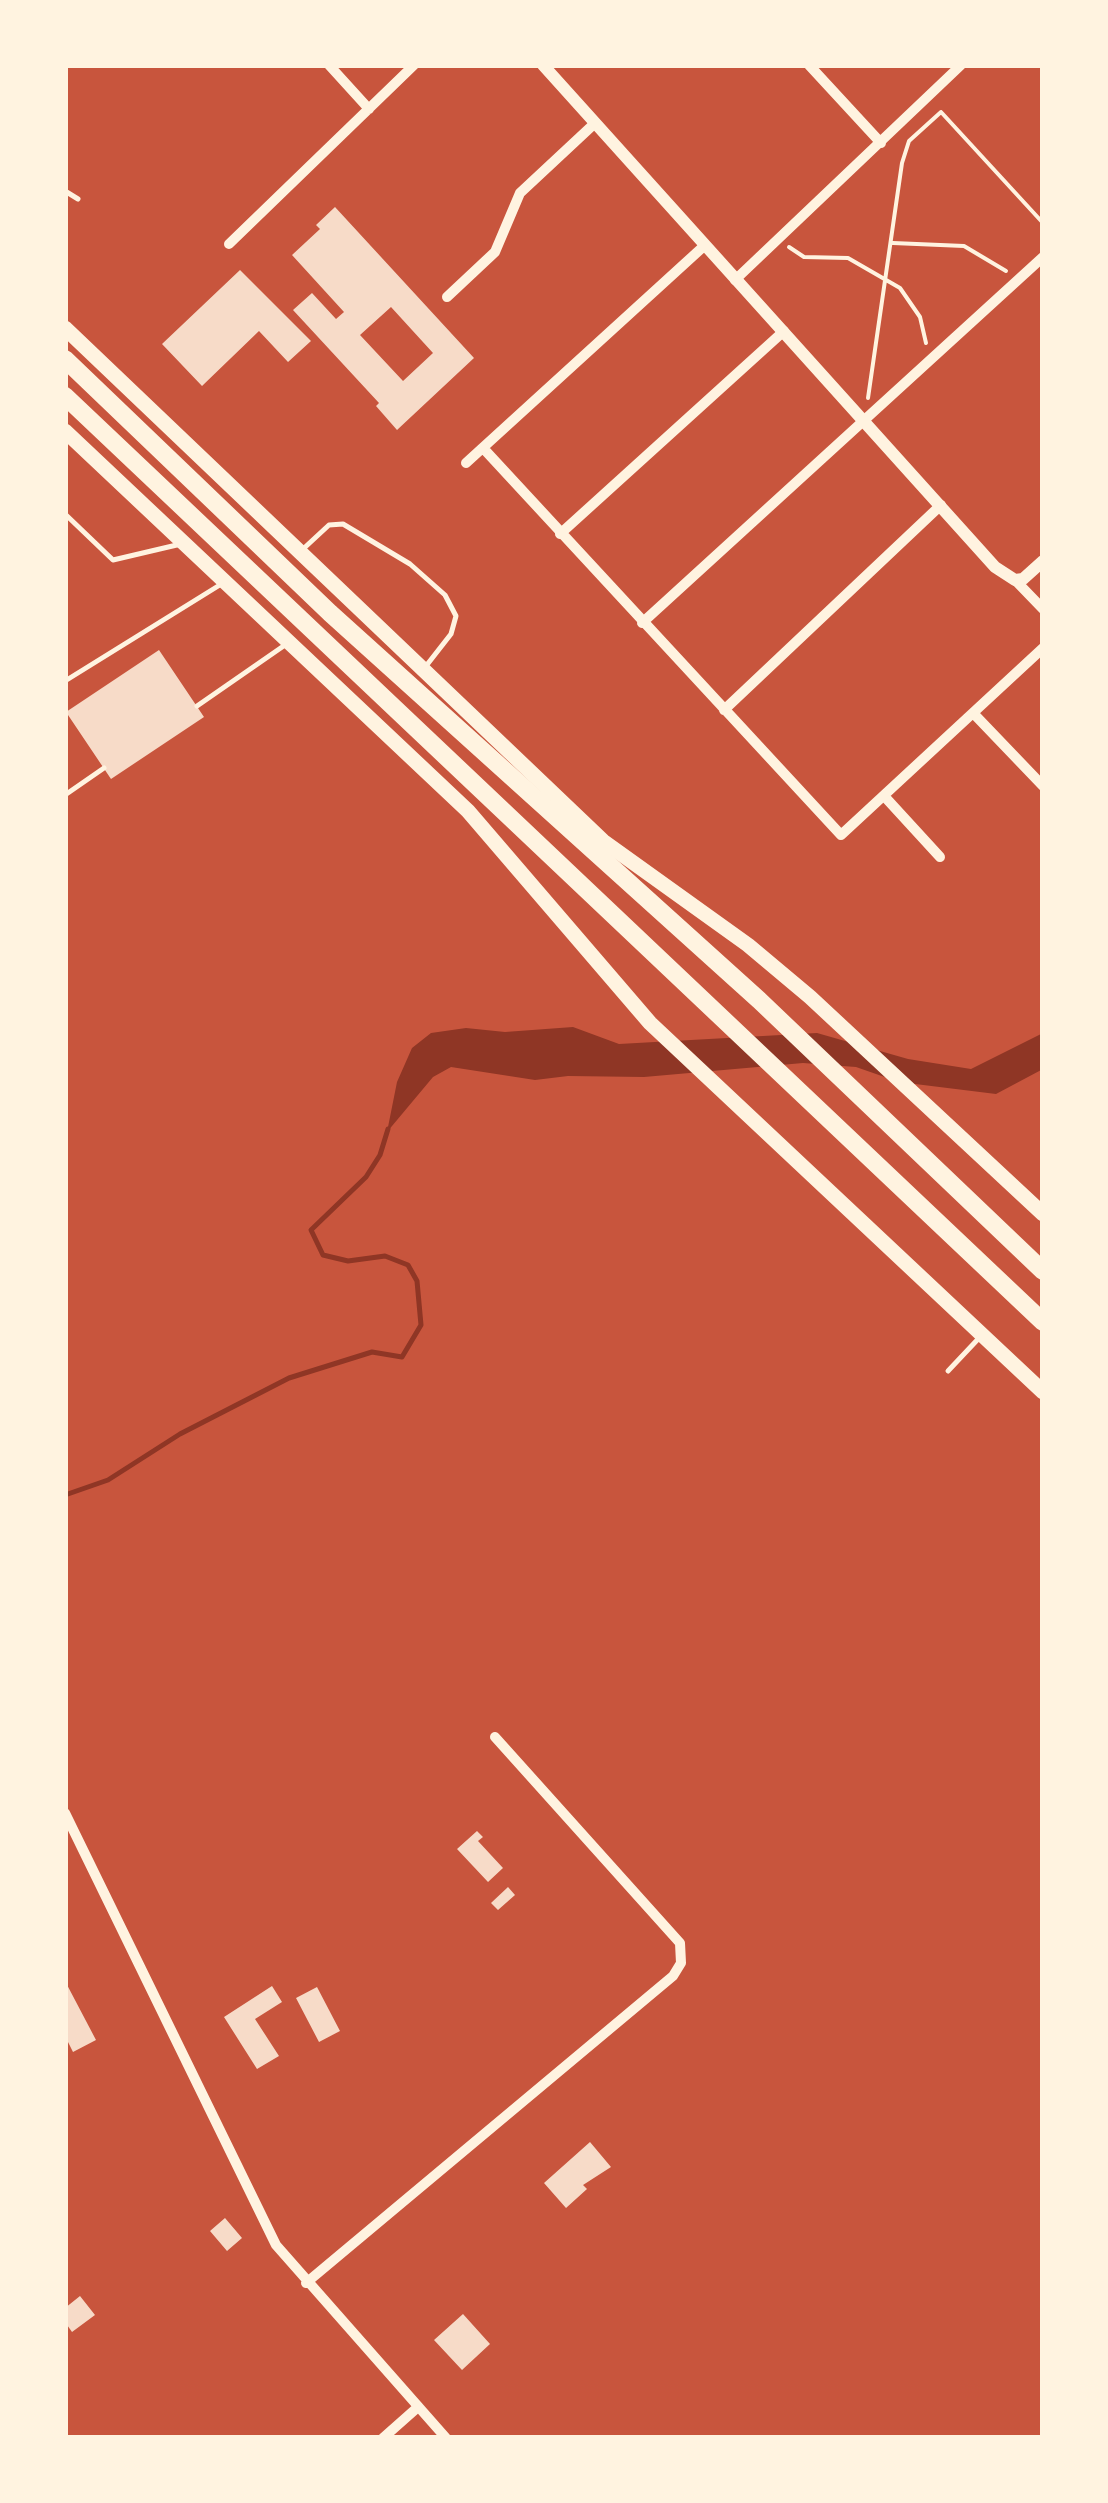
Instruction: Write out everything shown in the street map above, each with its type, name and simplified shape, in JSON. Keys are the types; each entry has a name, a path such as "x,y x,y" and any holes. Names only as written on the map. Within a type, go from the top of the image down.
{"highway":[{"path":"65,359 330,613 759,1000 1043,1271"},
{"path":"65,396 1043,1322"}],"main road":[{"path":"65,328 603,841 748,945 810,997 1043,1214"},
{"path":"65,430 468,811 650,1023 1043,1392"}],"street":[{"path":"328,65 369,109"},
{"path":"230,244 414,65"},
{"path":"543,65 994,566 1015,580 1043,609"},
{"path":"809,65 881,143"},
{"path":"735,280 961,65"},
{"path":"447,297 495,252 520,193 594,124"},
{"path":"466,463 704,246"},
{"path":"642,623 1043,257"},
{"path":"560,534 784,331"},
{"path":"484,448 841,834 1043,648"},
{"path":"724,710 942,505"},
{"path":"1015,580 1043,561"},
{"path":"974,714 1043,786"},
{"path":"885,797 940,857"},
{"path":"306,2283 673,1976 681,1963 680,1943 494,1737"},
{"path":"65,1812 276,2245 446,2438"},
{"path":"383,2438 418,2407"}],"lane":[{"path":"65,191 78,199"},
{"path":"65,514 113,560 186,543"},
{"path":"302,550 330,524 343,524 410,564 445,595 456,616 451,634 424,668"},
{"path":"65,681 226,582"},
{"path":"196,706 290,642"},
{"path":"65,795 104,768"},
{"path":"948,1371 982,1335"}],"path":[{"path":"864,418 909,140 941,112 1043,223"},
{"path":"782,239 804,257 848,258 887,279 914,304 925,336 927,363"},
{"path":"892,243 964,246 1018,280"}],"shaded area":[{"path":"573,1027 619,1044 817,1033 908,1059 971,1069 1043,1033 1043,1069 996,1094 899,1082 856,1067 803,1063 644,1077 568,1076 535,1080 451,1067 433,1077 387,1132 397,1082 412,1048 431,1033 466,1028 505,1032"}],"building":[{"path":"335,207 474,358 397,430 376,406 379,403 293,310 312,293 336,319 344,312 292,255 320,229 316,225","holes":["391,307 433,353 403,381 360,335"]},
{"path":"240,270 311,341 288,362 259,331 202,386 162,344"},
{"path":"159,650 204,717 111,779 66,712"},
{"path":"477,1831 483,1837 478,1841 503,1868 488,1882 457,1849"},
{"path":"508,1887 515,1895 498,1910 491,1903"},
{"path":"65,1981 96,2040 73,2052 65,2036"},
{"path":"272,1986 282,2002 255,2019 279,2056 257,2069 224,2017"},
{"path":"317,1987 340,2031 319,2042 296,1998"},
{"path":"590,2142 611,2167 583,2185 587,2189 566,2208 544,2183"},
{"path":"225,2218 242,2238 227,2251 210,2231"},
{"path":"80,2296 95,2315 72,2332 65,2322 65,2308"},
{"path":"463,2314 490,2344 462,2370 434,2340"}],"waterway":[{"path":"65,1495 108,1480 180,1434 289,1378 372,1352 402,1357 421,1325 417,1281 408,1265 385,1256 348,1261 323,1255 311,1230 366,1177 380,1155 388,1129"}]}
